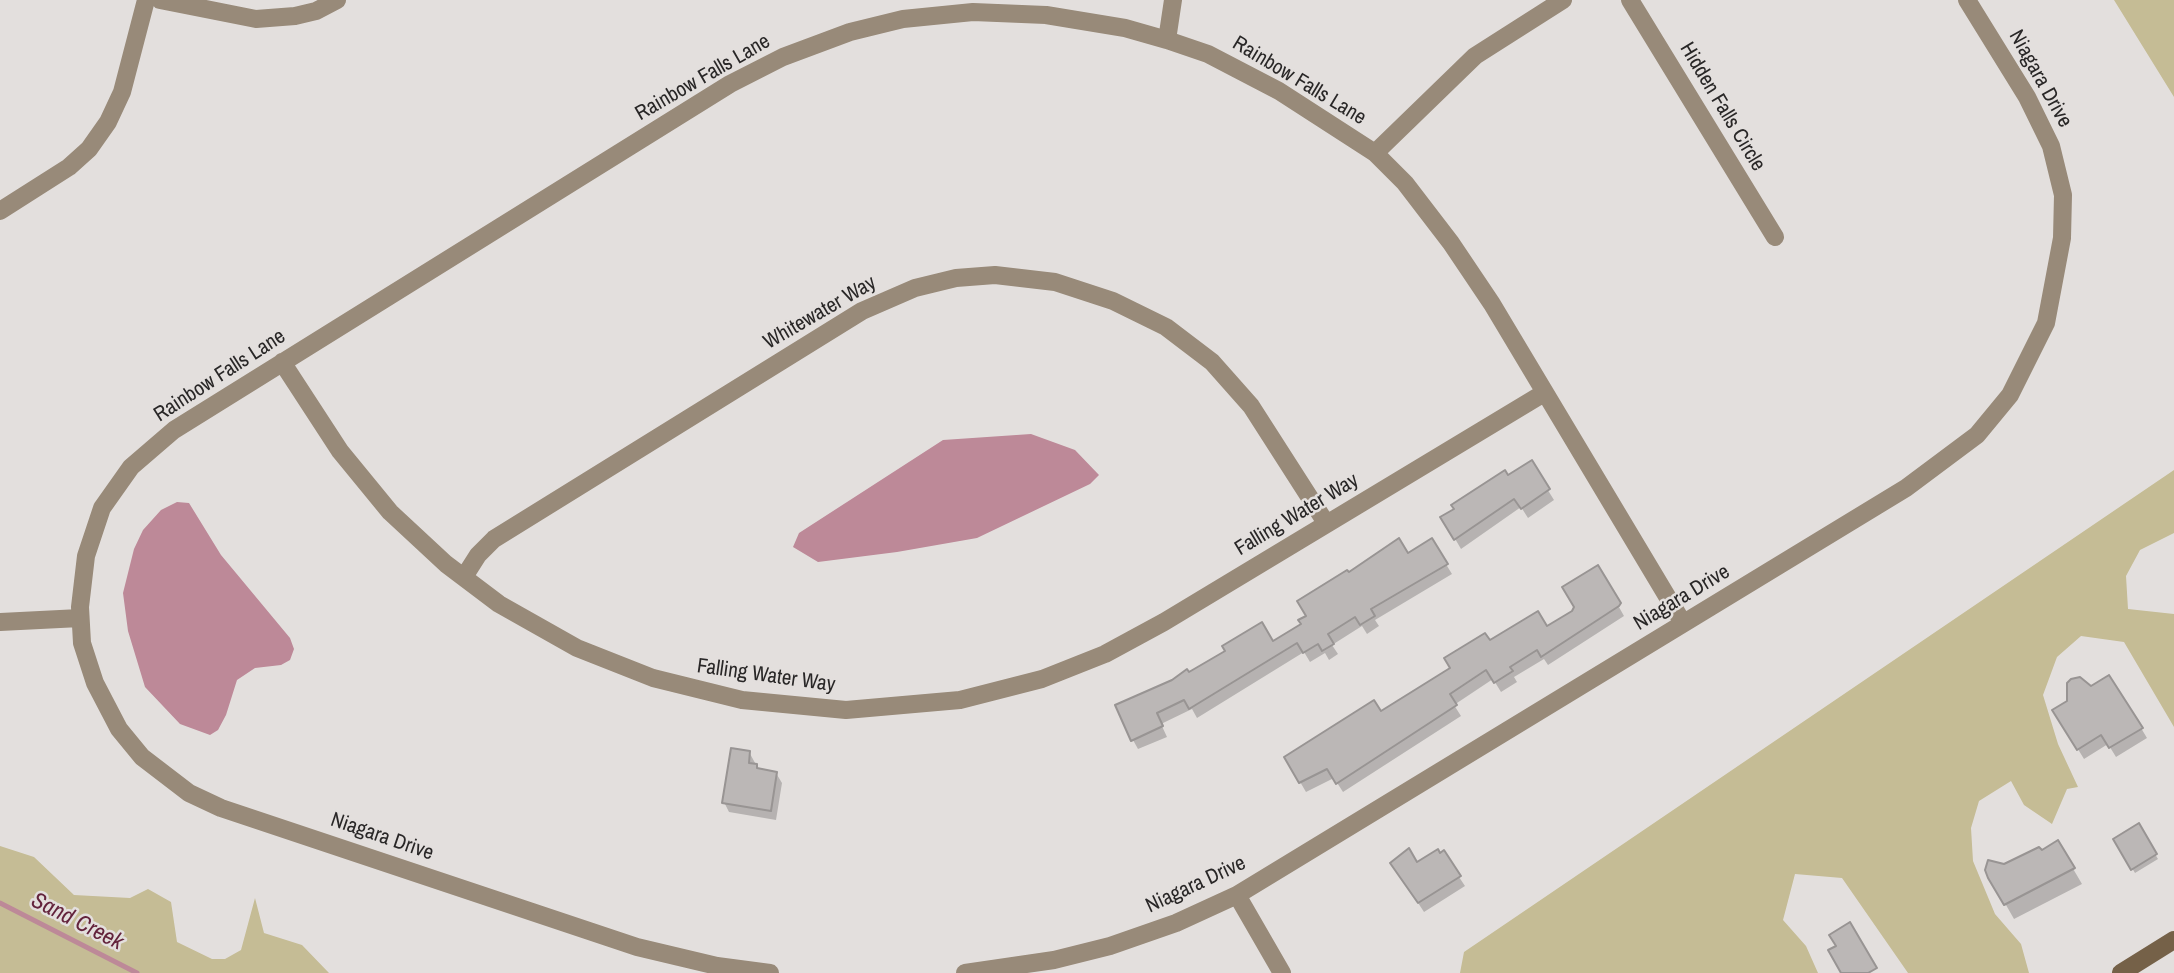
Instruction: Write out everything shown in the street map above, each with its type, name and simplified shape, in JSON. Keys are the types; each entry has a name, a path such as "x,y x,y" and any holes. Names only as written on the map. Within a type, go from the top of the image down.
{"main road":[{"path":"2121,973 2174,940"}],"street":[{"path":"0,211 69,167 89,149 108,122 122,92 146,0"},
{"path":"160,0 256,19 306,13 337,0"},
{"path":"1167,40 1173,0"},
{"path":"1375,153 1475,56 1563,0"},
{"name":"Hidden Falls Circle","path":"1630,0 1775,237"},
{"name":"Niagara Drive","path":"965,973 1054,960 1110,946 1176,923 1237,895 1941,464 1977,435 2010,395 2036,346 2054,290 2062,238 2063,195 2051,146 2027,97 1967,0"},
{"name":"Rainbow Falls Lane","path":"80,618 86,556 98,519 115,487 131,467 174,430 730,84 783,57 849,32 903,19 973,12 1046,15 1125,28 1208,54 1279,91 1375,153 1405,183 1451,243 1492,304 1683,623"},
{"name":"Whitewater Way","path":"464,577 478,555 494,539 862,311 915,288 956,278 995,275 1055,282 1114,301 1166,327 1212,362 1251,406 1326,523"},
{"name":"Falling Water Way","path":"282,362 362,481 418,540 499,604 557,637 653,678 700,691 779,706 836,710 887,709 960,701 1042,679 1105,654 1164,622 1544,393"},
{"path":"0,622 80,618"},
{"name":"Niagara Drive","path":"80,618 82,643 95,683 119,729 142,757 189,793 221,808 637,947 717,966 770,973"},
{"path":"1237,895 1282,973"}],"shaded area":[{"path":"2114,0 2174,0 2174,97"},
{"path":"1031,434 1075,450 1099,475 1090,484 977,538 818,562 793,547 799,533 943,440"},
{"path":"2174,470 2174,533 2140,550 2126,576 2128,609 2174,614 2174,727 2124,642 2081,636 2057,657 2043,695 2058,744 2078,787 2067,789 2052,824 2024,805 2011,781 1979,801 1971,828 1973,861 1995,914 2021,944 2029,973 1908,973 1842,878 1795,874 1783,920 1806,946 1818,973 1460,973 1464,952"},
{"path":"177,502 189,503 221,555 290,638 294,649 290,660 281,665 255,668 237,680 226,715 218,730 210,735 180,724 145,687 128,631 123,593 134,549 143,530 161,510"},
{"path":"0,846 34,857 74,895 130,898 148,889 171,902 177,942 212,959 225,959 241,950 255,898 264,933 302,945 329,973 0,973"}],"building":[{"path":"1532,460 1550,489 1521,509 1514,499 1454,540 1440,517 1454,509 1451,505 1505,470 1508,475"},
{"path":"1399,538 1408,553 1432,538 1448,564 1371,609 1375,616 1360,625 1355,617 1328,634 1334,644 1322,651 1318,644 1303,653 1297,643 1189,709 1184,700 1157,713 1163,726 1131,741 1115,705 1172,680 1187,669 1189,672 1225,651 1222,646 1262,622 1273,641 1301,624 1298,620 1306,616 1297,601 1347,570 1349,572"},
{"path":"1598,565 1621,603 1619,606 1541,657 1537,650 1510,667 1513,671 1494,683 1486,670 1450,694 1457,705 1336,784 1327,769 1299,783 1284,757 1374,700 1381,711 1450,668 1444,658 1485,633 1490,640 1538,611 1547,626 1572,611 1574,607 1562,587"},
{"path":"2109,675 2143,728 2109,748 2101,735 2077,750 2052,710 2067,701 2067,683 2071,679 2080,677 2091,686"},
{"path":"731,748 750,751 749,763 757,764 757,768 777,772 771,811 722,803"},
{"path":"2139,823 2157,854 2131,870 2113,839"},
{"path":"2058,840 2075,868 2004,905 1985,870 1988,860 2004,864 2039,847 2042,850"},
{"path":"1409,848 1417,862 1438,849 1440,853 1444,850 1461,876 1418,903 1390,863"},
{"path":"1850,922 1877,968 1868,973 1841,973 1828,950 1836,946 1829,935"}],"waterway":[{"name":"Sand Creek","path":"0,903 137,973"}]}
